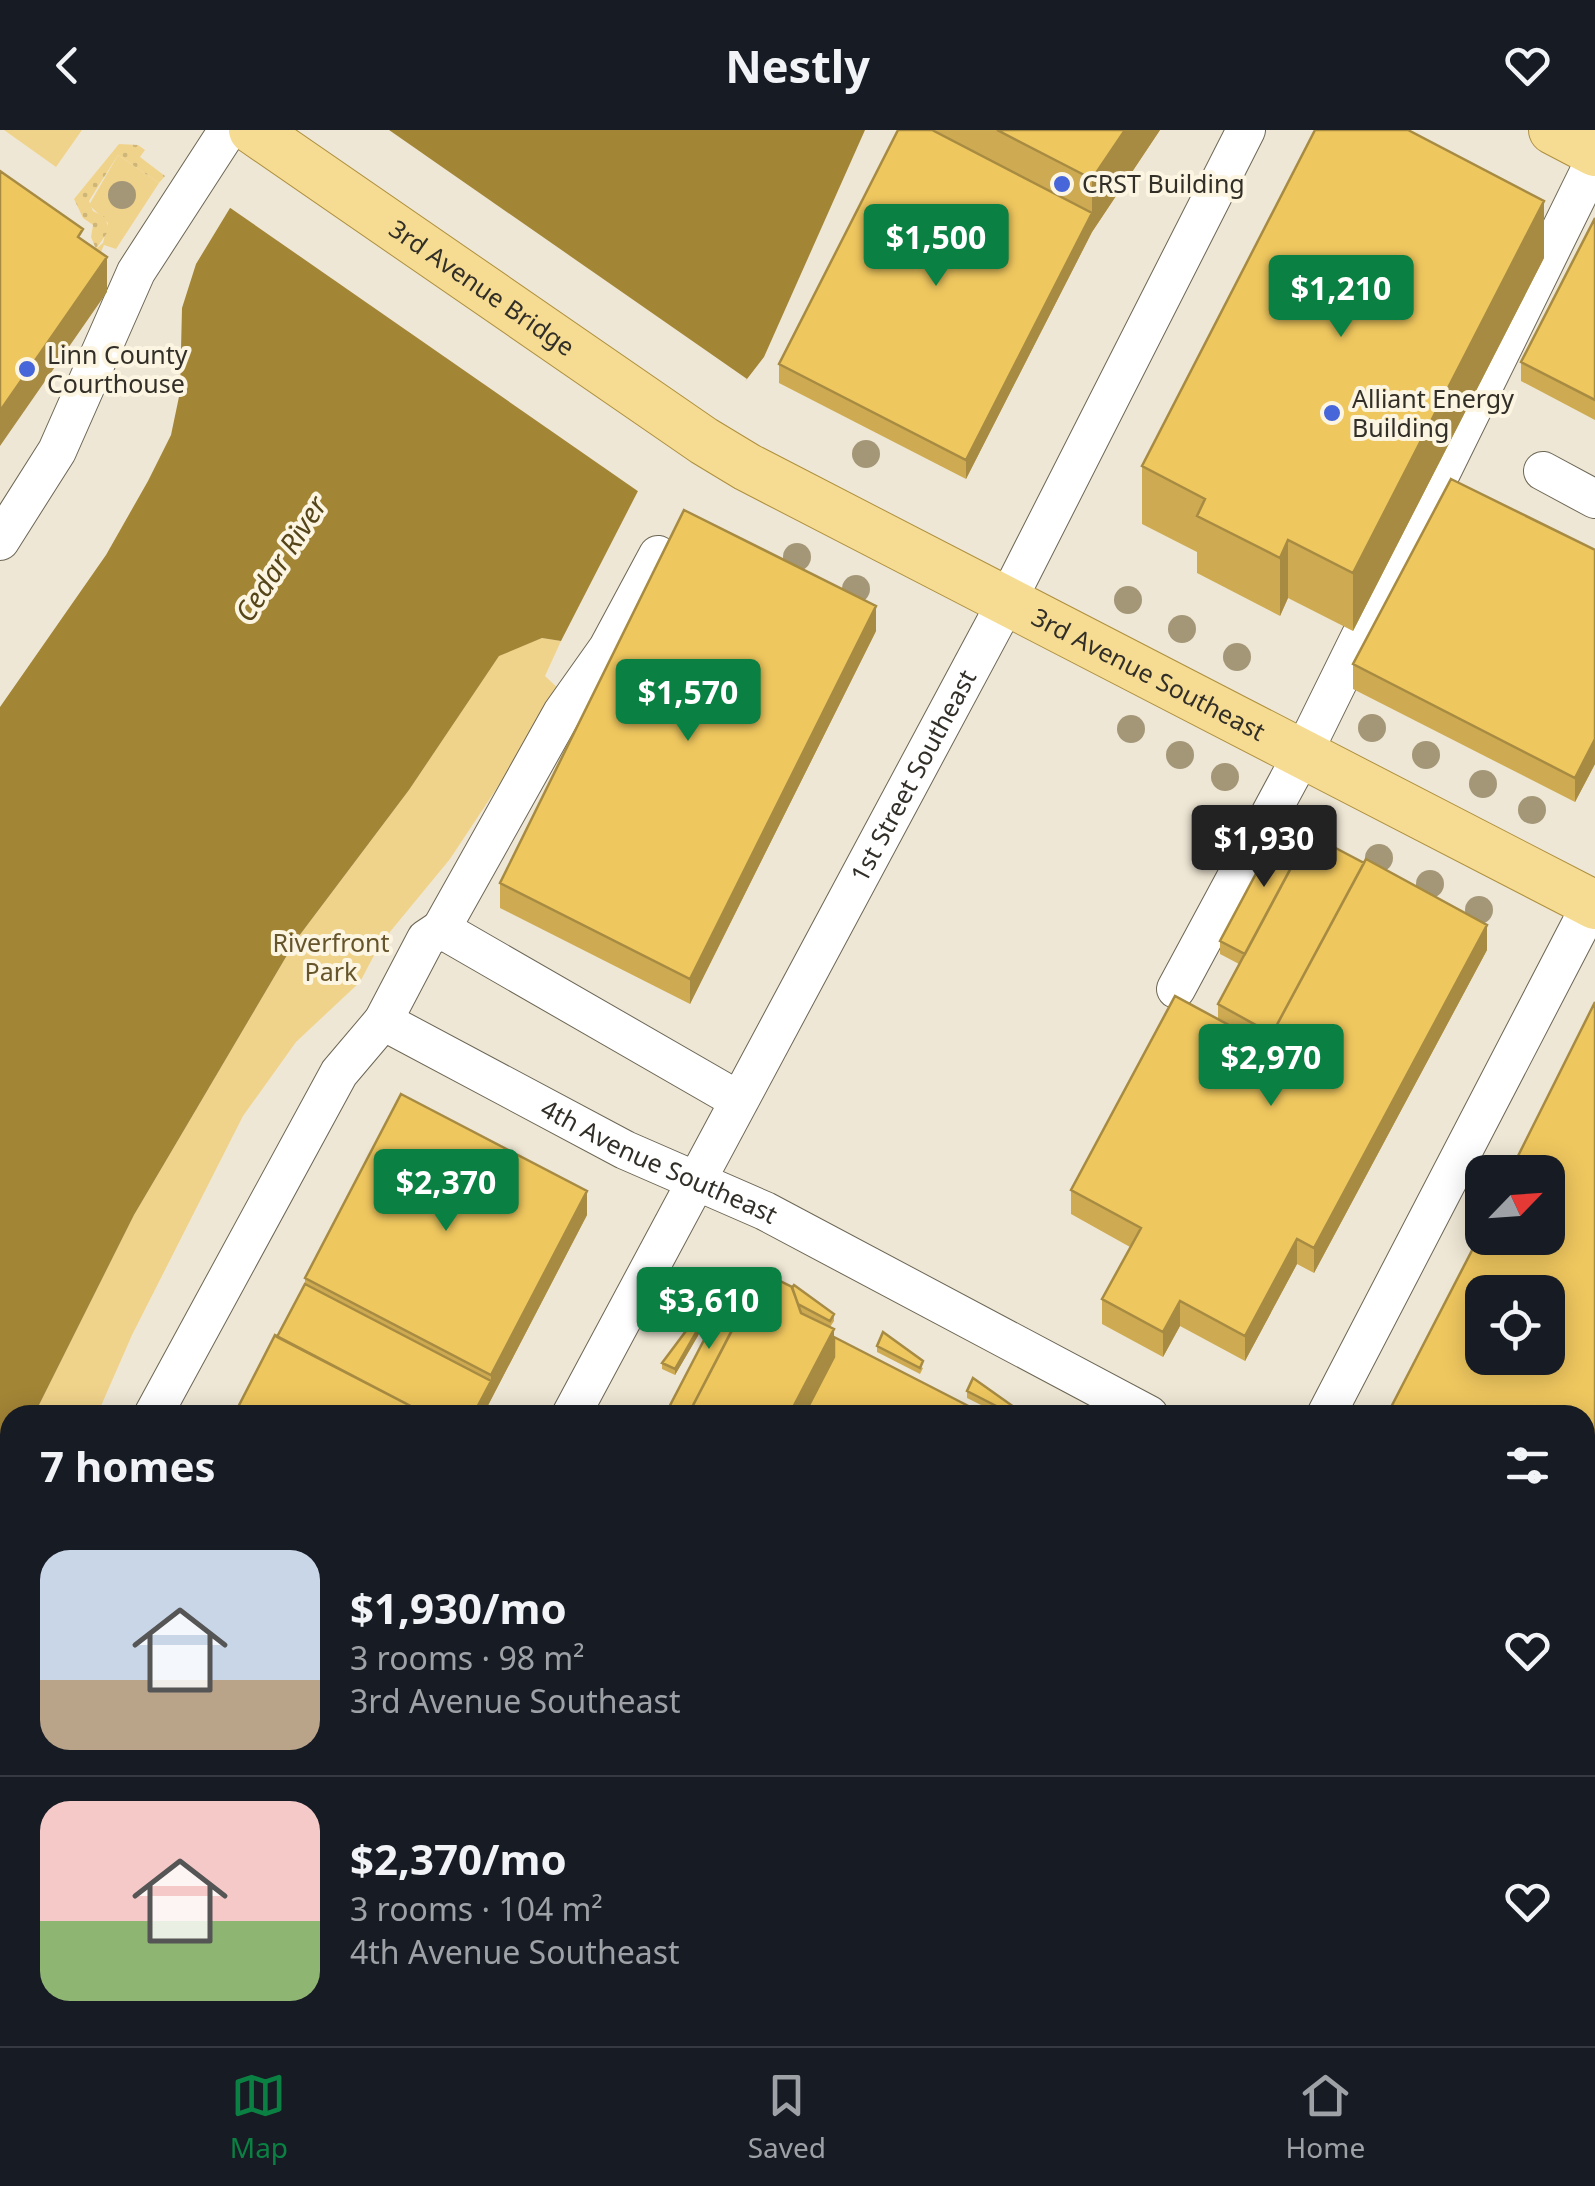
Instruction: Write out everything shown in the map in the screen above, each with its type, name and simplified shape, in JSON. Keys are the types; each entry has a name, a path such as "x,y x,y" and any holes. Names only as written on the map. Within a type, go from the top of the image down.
{"main road":[{"path":"1552,130 1595,156"},
{"name":"3rd Avenue Bridge","path":"246,131 704,441"},
{"name":"3rd Avenue Southeast","path":"704,441 764,476 1302,755 1594,902"}],"street":[{"name":"1st Street Southeast","path":"576,1405 1007,601 1246,130"},
{"path":"0,541 57,452 136,272 246,131"},
{"path":"1176,989 1302,755 1595,156"},
{"path":"1543,472 1595,499"},
{"path":"449,934 562,713 608,648 658,555"},
{"path":"1331,1405 1594,902"},
{"path":"158,1405 339,1073 383,1022 426,939 449,934 738,1100"},
{"name":"4th Avenue Southeast","path":"383,1022 625,1150 765,1211 1129,1405"}],"green space":[{"path":"4,130 82,130 56,167"},
{"path":"119,144 138,145 145,150 140,157 165,176 159,183 118,155 89,201 93,211 105,217 109,230 96,249 91,237 93,225 83,218 74,199"},
{"path":"118,155 159,183 116,249 104,245 99,257 96,249 103,243 108,223 89,205"},
{"name":"Riverfront Park","path":"542,638 561,641 545,676 561,691 450,859 380,944 360,982 296,1042 243,1116 132,1335 101,1405 39,1405 134,1215 296,940 409,790 499,655"}],"water":[{"name":"Cedar River","path":"284,130 865,130 764,357 638,491 561,641 542,638 499,656 409,790 296,940 134,1215 39,1405 0,1405 0,707 106,555 171,435 180,392 182,308 196,264"}],"pier":[{"path":"278,130 389,130 747,379 729,405 642,494 226,205"}],"building":[{"path":"898,130 932,130 1092,213 966,460 779,364"},
{"path":"997,130 1125,130 1092,179"},
{"name":"Alliant Energy Building","path":"1315,130 1408,130 1544,201 1353,573 1288,540 1280,558 1197,516 1205,499 1142,466"},
{"name":"Linn County Courthouse","path":"0,171 83,229 78,237 107,257 0,411"},
{"path":"1595,218 1595,400 1521,362"},
{"path":"1451,479 1595,550 1595,739 1575,778 1353,664"},
{"path":"684,510 876,606 690,979 500,883"},
{"path":"1282,825 1307,838 1245,954 1220,941"},
{"path":"1309,834 1364,863 1272,1034 1218,1004"},
{"path":"1366,859 1487,925 1314,1248 1297,1239 1245,1336 1180,1301 1163,1332 1102,1299 1141,1228 1071,1190 1175,996 1266,1045"},
{"path":"1595,1002 1595,1405 1392,1405 1470,1255 1565,1255 1565,1155 1518,1155"},
{"path":"401,1094 587,1191 491,1375 305,1278"},
{"path":"762,1272 792,1287 801,1313 834,1329 794,1405 693,1405"},
{"path":"305,1284 491,1381 478,1405 409,1405 277,1337"},
{"path":"794,1285 834,1314 830,1321 798,1304"},
{"path":"738,1287 751,1294 693,1405 670,1405 730,1290"},
{"path":"692,1323 699,1327 675,1369 662,1363"},
{"path":"883,1332 923,1361 920,1368 877,1346"},
{"path":"275,1335 409,1405 239,1405"},
{"path":"834,1337 967,1405 809,1405 834,1357"},
{"path":"973,1378 1011,1405 994,1405 967,1391"}],"place":[{"name":"CRST Building","path":"1062,184"},
{"name":"Linn County Courthouse","path":"27,369"},
{"name":"Alliant Energy Building","path":"1332,413"}]}
